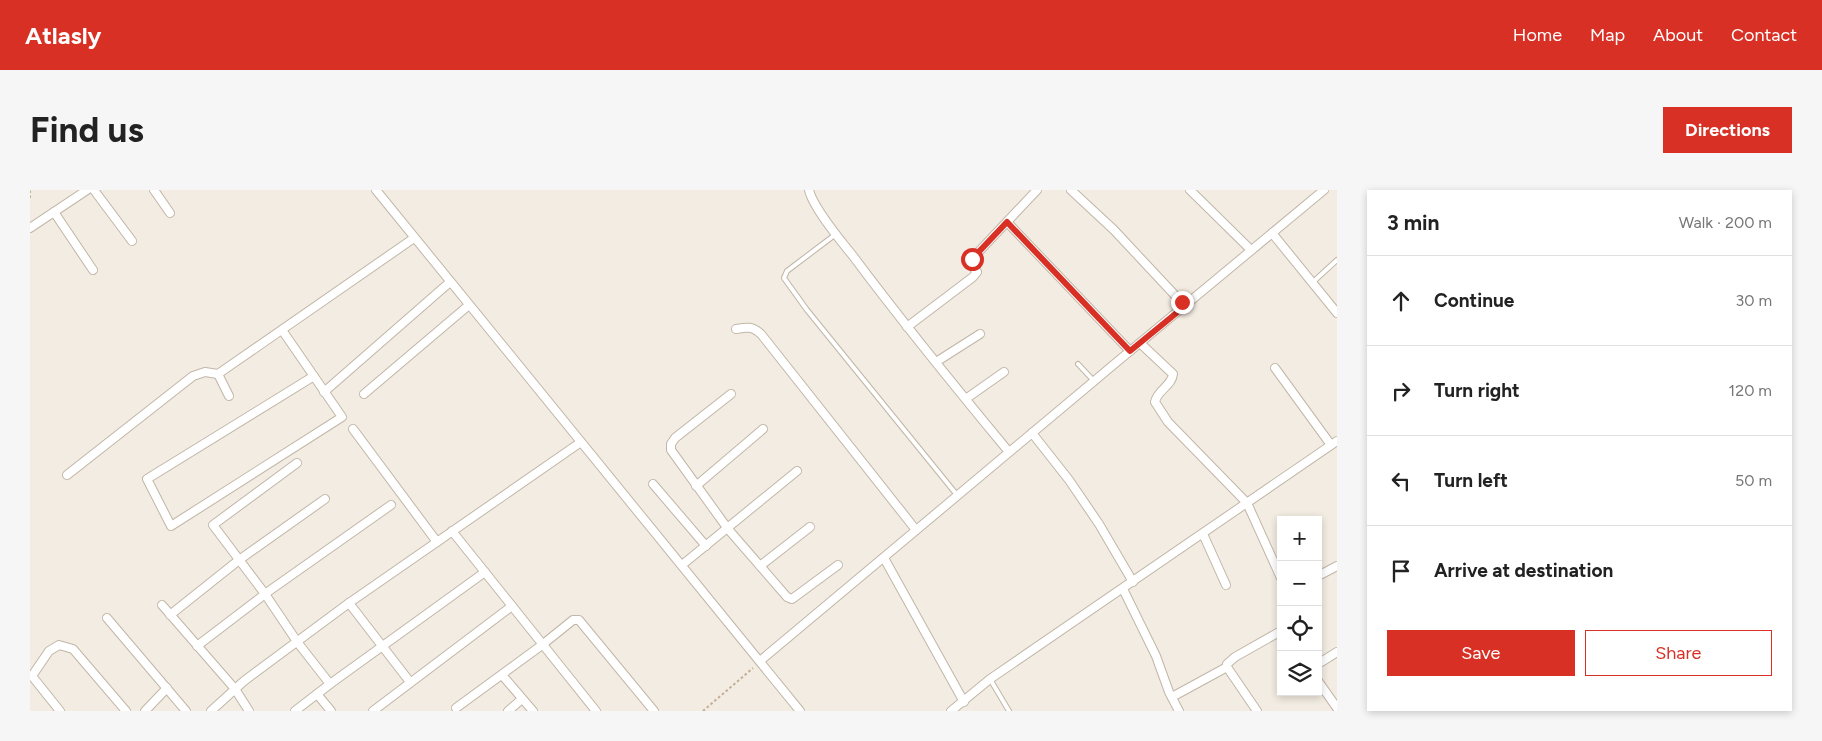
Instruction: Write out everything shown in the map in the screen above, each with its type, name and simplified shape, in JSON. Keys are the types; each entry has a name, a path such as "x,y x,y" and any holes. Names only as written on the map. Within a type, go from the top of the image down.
{"street":[{"path":"30,228 87,190"},
{"path":"94,190 132,241"},
{"path":"154,190 170,213"},
{"path":"809,190 813,200 836,234 907,327 1008,450"},
{"path":"907,327 973,277 977,272 969,262 1037,190"},
{"path":"1071,190 1114,230 1183,304"},
{"path":"1190,190 1250,248"},
{"path":"758,659 884,558 915,528 1008,450 1032,433 1092,379 1129,349 1140,343 1250,248 1272,233 1324,190"},
{"path":"380,192 414,238 800,711"},
{"path":"54,212 93,270"},
{"path":"1007,222 1129,349"},
{"path":"1272,233 1337,313"},
{"path":"67,475 193,376 205,372 218,374 414,238"},
{"path":"324,392 450,282"},
{"path":"364,394 469,305"},
{"path":"736,330 749,327 755,329 760,334 915,528"},
{"path":"282,330 314,376 342,418 171,526 147,480 314,376"},
{"path":"936,362 980,334"},
{"path":"1140,343 1173,374 1171,381 1155,399 1155,402 1168,422 1244,501 1277,570"},
{"path":"951,711 961,696 990,679 1123,589 1131,579 1203,534 1244,501 1335,443 1274,368"},
{"path":"966,398 1004,372"},
{"path":"218,374 229,396"},
{"path":"731,394 675,438 671,444 671,450 728,529 787,597 792,599 838,565"},
{"path":"353,429 437,542"},
{"path":"696,486 763,429"},
{"path":"1032,433 1084,502 1131,579"},
{"path":"211,711 235,689 349,603 581,442"},
{"path":"297,463 213,525 330,684"},
{"path":"682,565 797,471"},
{"path":"654,484 706,546"},
{"path":"170,615 239,560 325,499"},
{"path":"197,646 265,594 391,504"},
{"path":"760,566 810,527"},
{"path":"452,531 596,711"},
{"path":"1203,534 1226,585"},
{"path":"884,558 961,696"},
{"path":"1322,574 1337,566"},
{"path":"295,711 484,572"},
{"path":"1123,589 1156,656 1179,711"},
{"path":"349,603 410,682"},
{"path":"162,606 235,689 249,711"},
{"path":"373,711 512,606"},
{"path":"108,618 186,711"},
{"path":"456,708 573,620 582,621 654,711"},
{"path":"1172,697 1227,667 1229,662 1277,633"},
{"path":"60,711 32,676 49,651 59,645 73,650 126,711"},
{"path":"1322,661 1337,652"},
{"path":"1227,667 1257,711"},
{"path":"502,675 533,711"},
{"path":"1322,687 1337,708"},
{"path":"145,711 167,688"},
{"path":"317,694 330,711"},
{"path":"508,711 522,699"}],"lane":[{"path":"836,234 787,271 784,278 807,310 956,494"},
{"path":"1312,282 1337,260"},
{"path":"1078,364 1092,379"},
{"path":"990,679 1009,711"}],"path":[{"path":"30,190 30,198"},
{"path":"703,711 758,659"}],"route":[{"path":"972,259 1007,222 1130,351 1185,306 1182,302"}]}
